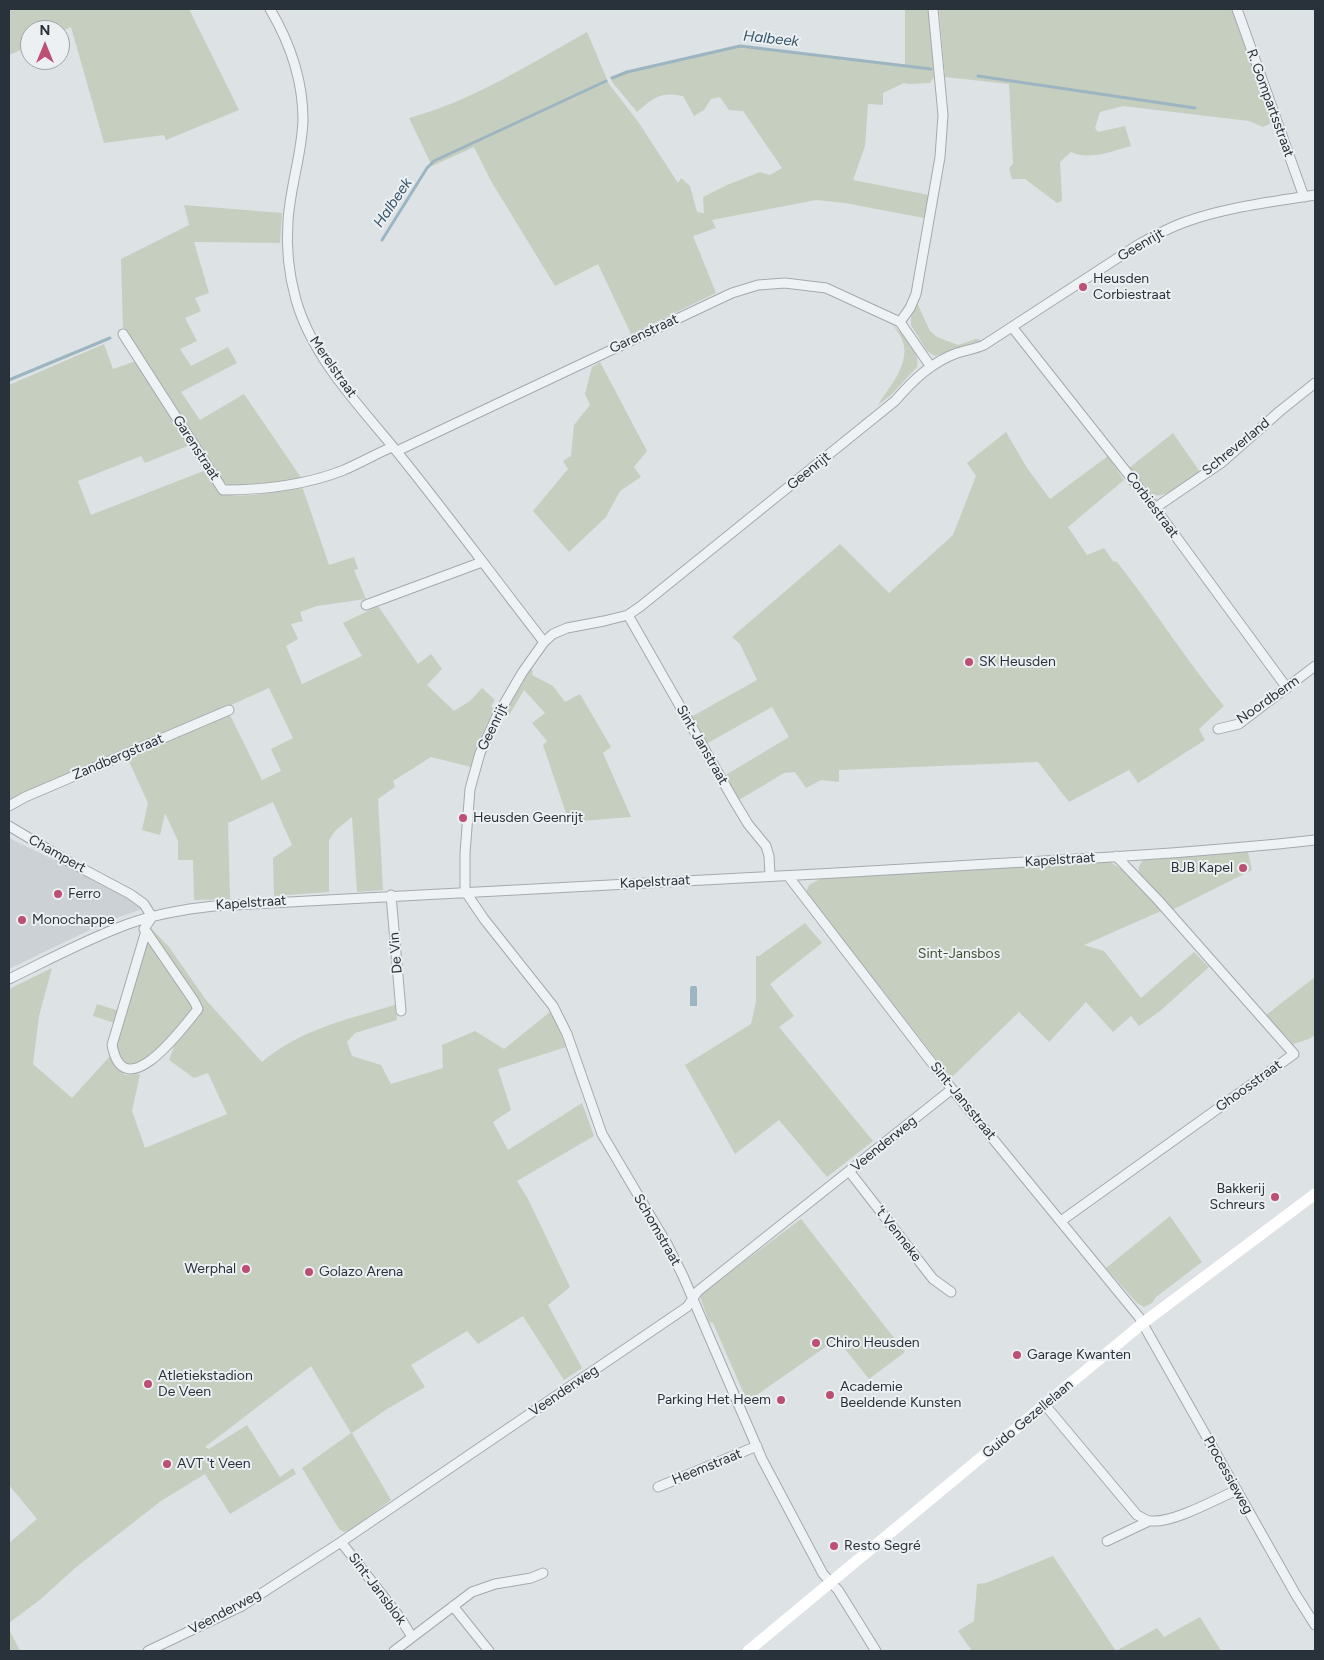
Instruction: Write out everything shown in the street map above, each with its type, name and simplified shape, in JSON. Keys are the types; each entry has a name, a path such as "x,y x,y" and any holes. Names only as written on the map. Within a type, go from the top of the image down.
{"main road":[{"name":"Guido Gezellelaan","path":"748,1651 1143,1323 1315,1194"}],"street":[{"name":"Merelstraat","path":"270,9 282,30 294,60 302,98 301,141 287,233 289,267 296,300 309,332 328,366 544,642"},
{"path":"931,366 900,322 910,308 916,294 940,157 943,115 933,9"},
{"name":"R. Gompartsstraat","path":"1237,9 1304,197"},
{"name":"Geenrijt","path":"465,890 470,789 480,754 522,672 544,642 553,634 567,628 628,614 656,595 888,407 914,379 931,366 958,353 973,350 984,345 1136,246 1186,222 1223,211 1315,195"},
{"name":"Garenstraat","path":"123,334 223,490 250,490 304,482 343,470 394,449 732,293 758,285 785,283 826,288 900,322"},
{"name":"Corbiestraat","path":"1012,327 1155,508 1286,688"},
{"name":"Schreverland","path":"1155,508 1221,463 1292,400 1315,383"},
{"path":"366,606 482,562"},
{"name":"Sint-Janstraat","path":"628,614 733,799 748,824 766,846 769,856 770,876"},
{"name":"Noordberm","path":"1218,729 1239,724 1315,666"},
{"name":"Zandbergstraat","path":"9,806 42,789 229,710"},
{"name":"Champert","path":"9,826 66,860 130,894 144,904 152,917"},
{"name":"Kapelstraat","path":"9,979 98,936 152,917 180,910 214,906 465,890 788,876 1252,847 1315,840"},
{"name":"Ghoosstraat","path":"1062,1221 1294,1054 1158,900 1116,856"},
{"name":"Sint-Jansstraat","path":"788,876 952,1089 1062,1221 1143,1323"},
{"name":"Schomstraat","path":"465,890 484,919 553,1006 567,1034 602,1134 666,1244 694,1298 757,1446 823,1574 838,1590 876,1651"},
{"name":"De Vin","path":"390,895 401,1011"},
{"path":"146,931 198,1009 175,1039 143,1067 134,1070 122,1066 116,1059 112,1044 146,931 144,929 152,917"},
{"name":"Veenderweg","path":"148,1651 242,1606 341,1542 687,1307 698,1291 952,1089"},
{"name":"'t Venneke","path":"849,1171 933,1279 951,1292"},
{"name":"Processieweg","path":"1143,1323 1296,1595 1315,1625"},
{"path":"1045,1405 1137,1515 1149,1521"},
{"name":"Heemstraat","path":"658,1487 757,1446"},
{"path":"1107,1541 1149,1521 1160,1521 1180,1515 1237,1490"},
{"name":"Sint-Jansblok","path":"341,1542 412,1637"},
{"name":"Sint-Jansblok","path":"394,1651 472,1592 483,1587 521,1581 543,1573"},
{"path":"453,1606 489,1651"}],"shaded area":[{"path":"9,838 128,896 139,904 142,909 108,921 9,969"}],"green space":[{"path":"9,9 189,9 239,110 166,140 164,135 104,143 70,27 70,20 20,20 20,50 9,55"},
{"path":"905,9 929,9 934,77 930,83 904,83 883,93 883,105 868,104 865,146 853,180 929,195 924,218 845,203 816,200 712,220 716,228 693,236 716,293 631,334 598,264 555,286 491,181 474,147 432,166 409,118 432,111 478,92 587,32 609,84 639,123 678,183 681,178 690,186 697,212 704,213 703,197 760,172 770,175 782,168 743,111 729,110 720,97 711,99 704,110 694,116 683,96 668,94 653,99 637,112 610,77 722,49 742,46 905,67"},
{"path":"939,9 1232,9 1273,122 1263,127 1249,121 1123,106 1100,112 1095,128 1098,132 1125,126 1131,146 1086,156 1071,152 1060,162 1062,201 1057,203 1025,179 1012,179 1009,168 1013,164 1009,84 945,77"},
{"path":"184,205 282,213 280,243 194,242 209,293 195,298 201,311 185,318 197,341 180,349 191,366 228,347 237,363 181,392 200,420 244,394 302,479 237,488 224,483 123,327 121,259 189,225"},
{"path":"917,303 930,331 937,337 958,345 976,339 981,340 935,356 927,351 911,325 911,317"},
{"path":"893,325 914,349 918,361 917,367 891,395 878,405 897,375 904,359 903,342"},
{"path":"104,344 113,369 136,361 190,445 145,463 141,456 78,481 91,515 206,470 224,494 253,495 302,486 329,565 354,557 358,569 354,570 366,599 317,606 300,612 303,621 291,624 298,639 286,646 302,684 362,656 343,623 378,606 418,664 431,654 442,669 427,685 454,711 470,701 482,688 495,700 491,706 494,709 476,747 471,767 431,757 393,781 395,787 378,799 383,890 357,892 352,817 335,831 329,840 329,892 274,896 273,858 292,845 273,802 228,823 230,899 194,900 193,860 178,860 178,841 165,813 160,835 142,830 148,803 127,757 229,713 262,780 281,771 271,749 293,738 269,688 9,808 9,385"},
{"path":"600,362 647,451 634,467 641,477 620,491 606,517 569,552 533,511 568,469 563,461 571,456 574,425 590,405 585,394 592,367"},
{"name":"SK Heusden","path":"1006,432 1027,468 1050,499 1108,456 1124,480 1068,527 1087,555 1104,548 1113,561 1117,562 1196,671 1224,706 1199,729 1205,740 1138,783 1129,770 1069,802 1038,762 839,770 839,782 821,780 806,788 795,772 784,773 739,800 724,776 789,737 772,707 706,744 691,717 757,680 740,644 732,637 840,544 889,593 953,535 976,476 967,463"},
{"path":"1173,433 1200,472 1170,492 1157,495 1152,494 1129,468"},
{"path":"531,669 533,671 532,675 553,686 565,702 580,694 611,747 603,753 631,817 569,822 543,745 547,741 532,723 545,713 524,690 509,715 504,713"},
{"path":"1248,852 1252,870 1172,910 1139,874 1139,866 1144,860"},
{"name":"Sint-Jansbos","path":"1110,862 1126,872 1161,911 1084,945 1104,951 1141,998 1194,952 1209,967 1160,1011 1139,1026 1131,1016 1113,1032 1086,1002 1049,1042 1019,1012 951,1078 806,892 809,885 822,878"},
{"path":"805,923 822,943 770,984 794,1016 779,1027 873,1141 827,1177 779,1120 735,1154 685,1065 751,1024 756,1002 756,956 759,956"},
{"path":"150,927 169,947 206,1000 262,1062 292,1041 309,1033 343,1020 395,1005 397,1020 355,1033 347,1042 352,1056 381,1065 391,1084 443,1068 442,1045 475,1031 504,1049 550,1012 566,1047 498,1069 511,1110 493,1122 508,1150 582,1103 594,1136 517,1181 528,1199 570,1287 548,1305 582,1368 564,1380 523,1316 478,1344 467,1331 411,1365 425,1387 387,1409 352,1433 391,1500 351,1530 344,1532 339,1529 302,1468 351,1433 311,1366 205,1447 209,1449 247,1425 280,1477 293,1468 296,1474 230,1514 205,1474 161,1501 75,1568 41,1599 9,1623 9,1543 37,1519 9,1485 9,989 52,968 39,1016 33,1064 72,1098 110,1056 116,1067 125,1075 140,1074 132,1111 145,1148 227,1114 208,1073 194,1078 169,1060 175,1044 172,1037 141,1066 124,1062 114,1048"},
{"path":"1315,977 1315,1035 1293,1044 1266,1015"},
{"path":"97,1004 122,1012 118,1024 93,1016"},
{"path":"1170,1216 1202,1262 1156,1297 1152,1303 1144,1307 1137,1303 1106,1268"},
{"path":"801,1219 905,1352 869,1379 837,1339 748,1401 744,1401 742,1399 744,1394 713,1323 709,1322 700,1297 701,1294"},
{"path":"1053,1556 1116,1651 972,1651 958,1631 974,1621 977,1584 986,1583"},
{"path":"1200,1617 1221,1651 1116,1651 1157,1628 1164,1637"},
{"path":"9,1629 20,1651 9,1651"}],"water":[{"path":"691,986 696,986 697,988 697,1006 690,1006"}],"waterway":[{"name":"Halbeek","path":"612,78 627,72 740,46 931,69"},
{"name":"Halbeek","path":"978,76 1195,108"},
{"name":"Halbeek","path":"382,240 427,168 434,161 606,81"},
{"name":"Halbeek","path":"9,380 110,338"}],"place":[{"name":"Heusden Corbiestraat","path":"1083,287"},
{"name":"SK Heusden","path":"969,662"},
{"name":"Heusden Geenrijt","path":"463,818"},
{"name":"BJB Kapel","path":"1243,868"},
{"name":"Ferro","path":"58,894"},
{"name":"Monochappe","path":"22,920"},
{"name":"Bakkerij Schreurs","path":"1275,1197"},
{"name":"Werphal","path":"246,1269"},
{"name":"Golazo Arena","path":"309,1272"},
{"name":"Chiro Heusden","path":"816,1343"},
{"name":"Garage Kwanten","path":"1017,1355"},
{"name":"Atletiekstadion De Veen","path":"148,1384"},
{"name":"Academie Beeldende Kunsten","path":"830,1395"},
{"name":"Parking Het Heem","path":"781,1400"},
{"name":"AVT 't Veen","path":"167,1464"},
{"name":"Resto Segré","path":"834,1546"}]}
